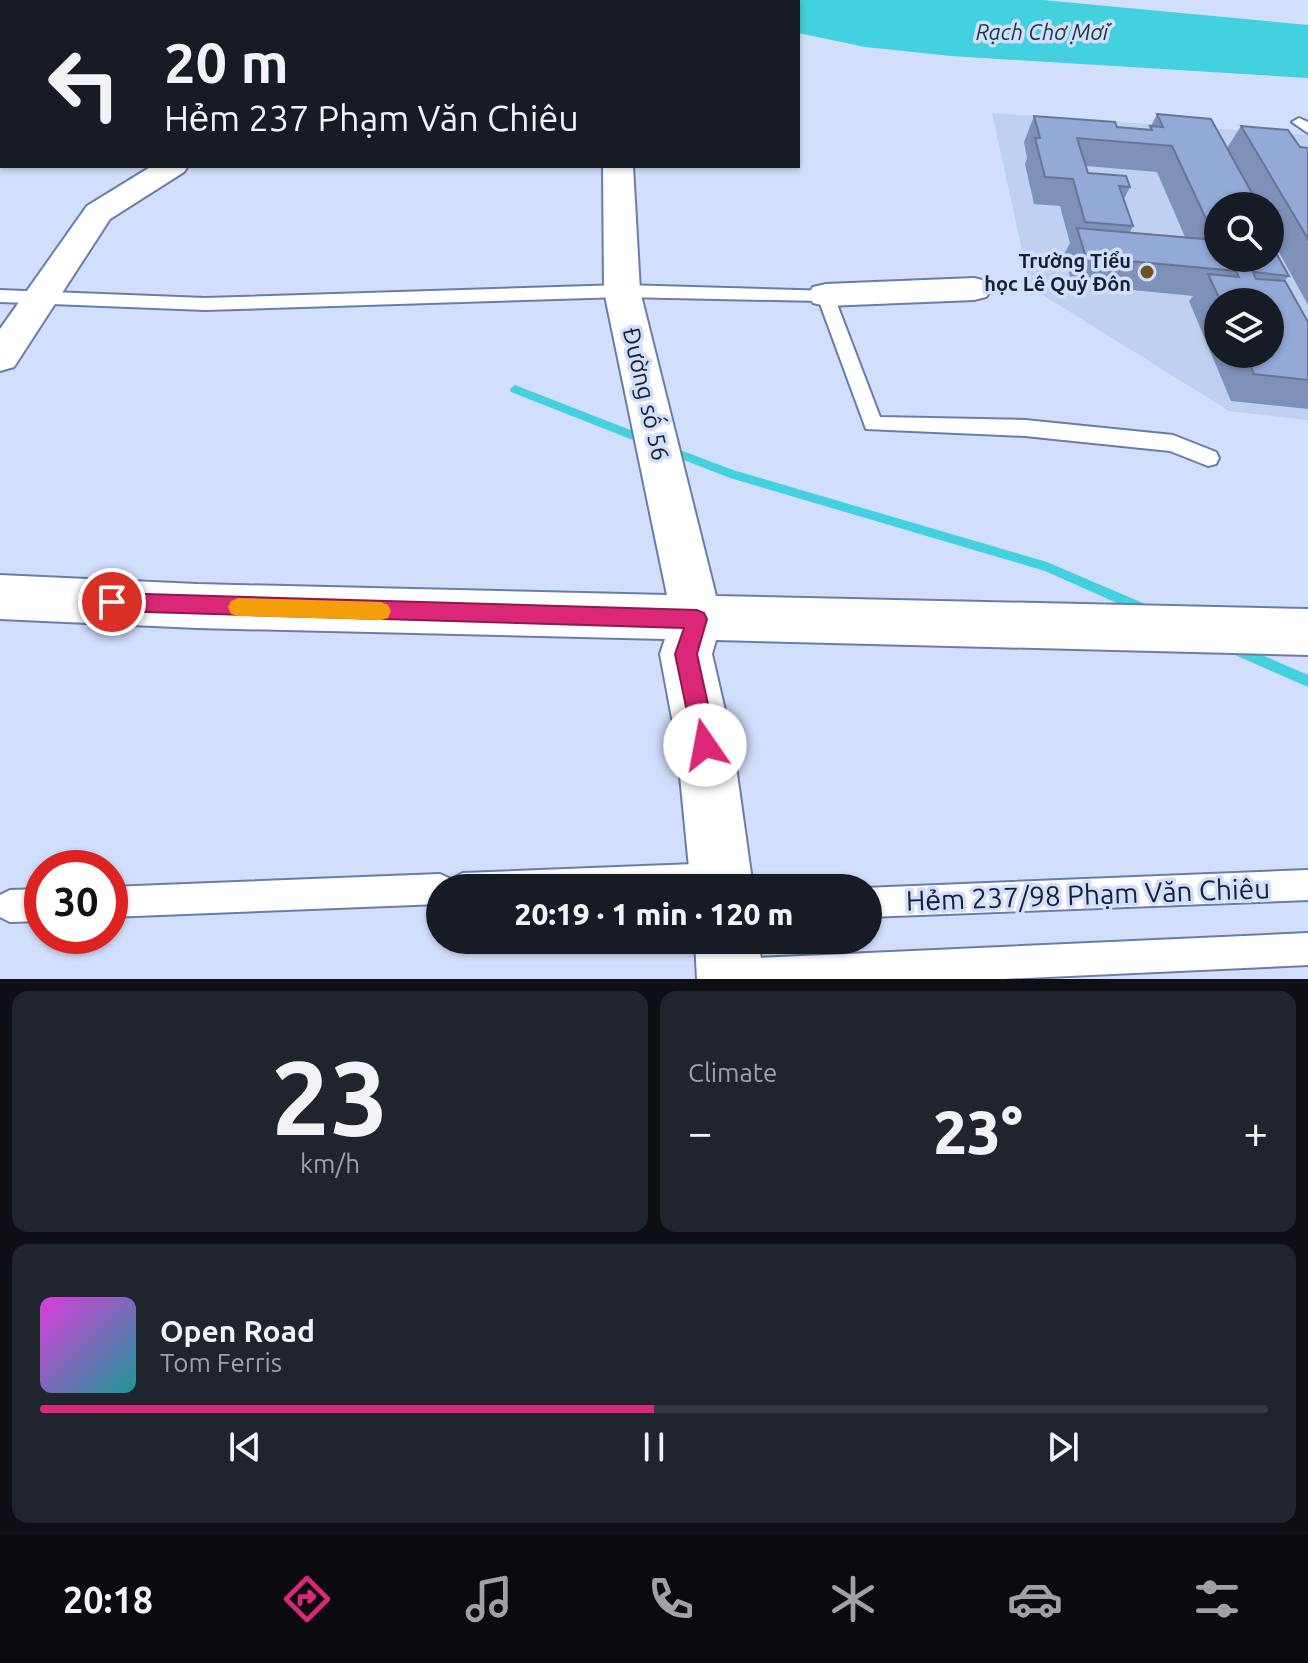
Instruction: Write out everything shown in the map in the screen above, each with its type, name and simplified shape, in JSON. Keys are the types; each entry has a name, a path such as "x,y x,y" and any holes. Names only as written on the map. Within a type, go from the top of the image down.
{"street":[{"path":"0,358 98,213 170,168"},
{"name":"Đường số 56","path":"618,168 622,291 697,619"},
{"path":"826,295 974,289"},
{"path":"0,597 197,606 1308,632"},
{"path":"697,619 686,654 705,745 721,874"}],"lane":[{"path":"0,296 205,304 622,291 826,295 873,424 1025,428 1173,443 1208,458"},
{"name":"Hẻm 237/98 Phạm Văn Chiêu","path":"882,901 1308,885"},
{"path":"128,901 426,890"},
{"path":"10,906 24,906"},
{"path":"729,965 1308,949"}],"shaded area":[{"name":"Trường Tiểu học Lê Quý Đôn","path":"992,113 1308,135 1308,420 1229,411 1030,287"}],"water":[{"name":"Rạch Chợ Mới","path":"800,0 1043,0 1308,25 1308,78 951,56 865,47 800,33"}],"building":[{"path":"1157,114 1211,119 1251,192 1204,192 1204,214 1172,146 1077,138 1088,173 1126,176 1130,187 1119,186 1133,226 1085,222 1073,179 1045,177 1035,138 1040,138 1034,116 1115,122 1117,127 1152,130 1150,126 1163,127"},
{"path":"1241,126 1288,130 1300,147 1308,148 1308,239 1284,199 1284,192 1280,192"},
{"path":"1077,228 1204,239 1204,268 1086,257"},
{"path":"1284,267 1289,276 1253,272 1284,272"},
{"path":"1236,272 1253,272 1256,279 1285,281 1308,322 1308,380 1254,374 1251,368 1284,368 1284,288 1214,288 1208,274 1239,277"}],"waterway":[{"path":"515,389 647,441"},
{"path":"667,449 730,474 1047,567 1146,610"},
{"path":"1232,648 1308,681"}],"slow traffic":[{"path":"238,607 381,611"}],"place":[{"name":"Trường Tiểu học Lê Quý Đôn","path":"1147,272"}],"route":[{"path":"112,602 697,619 686,654 705,745"}]}
